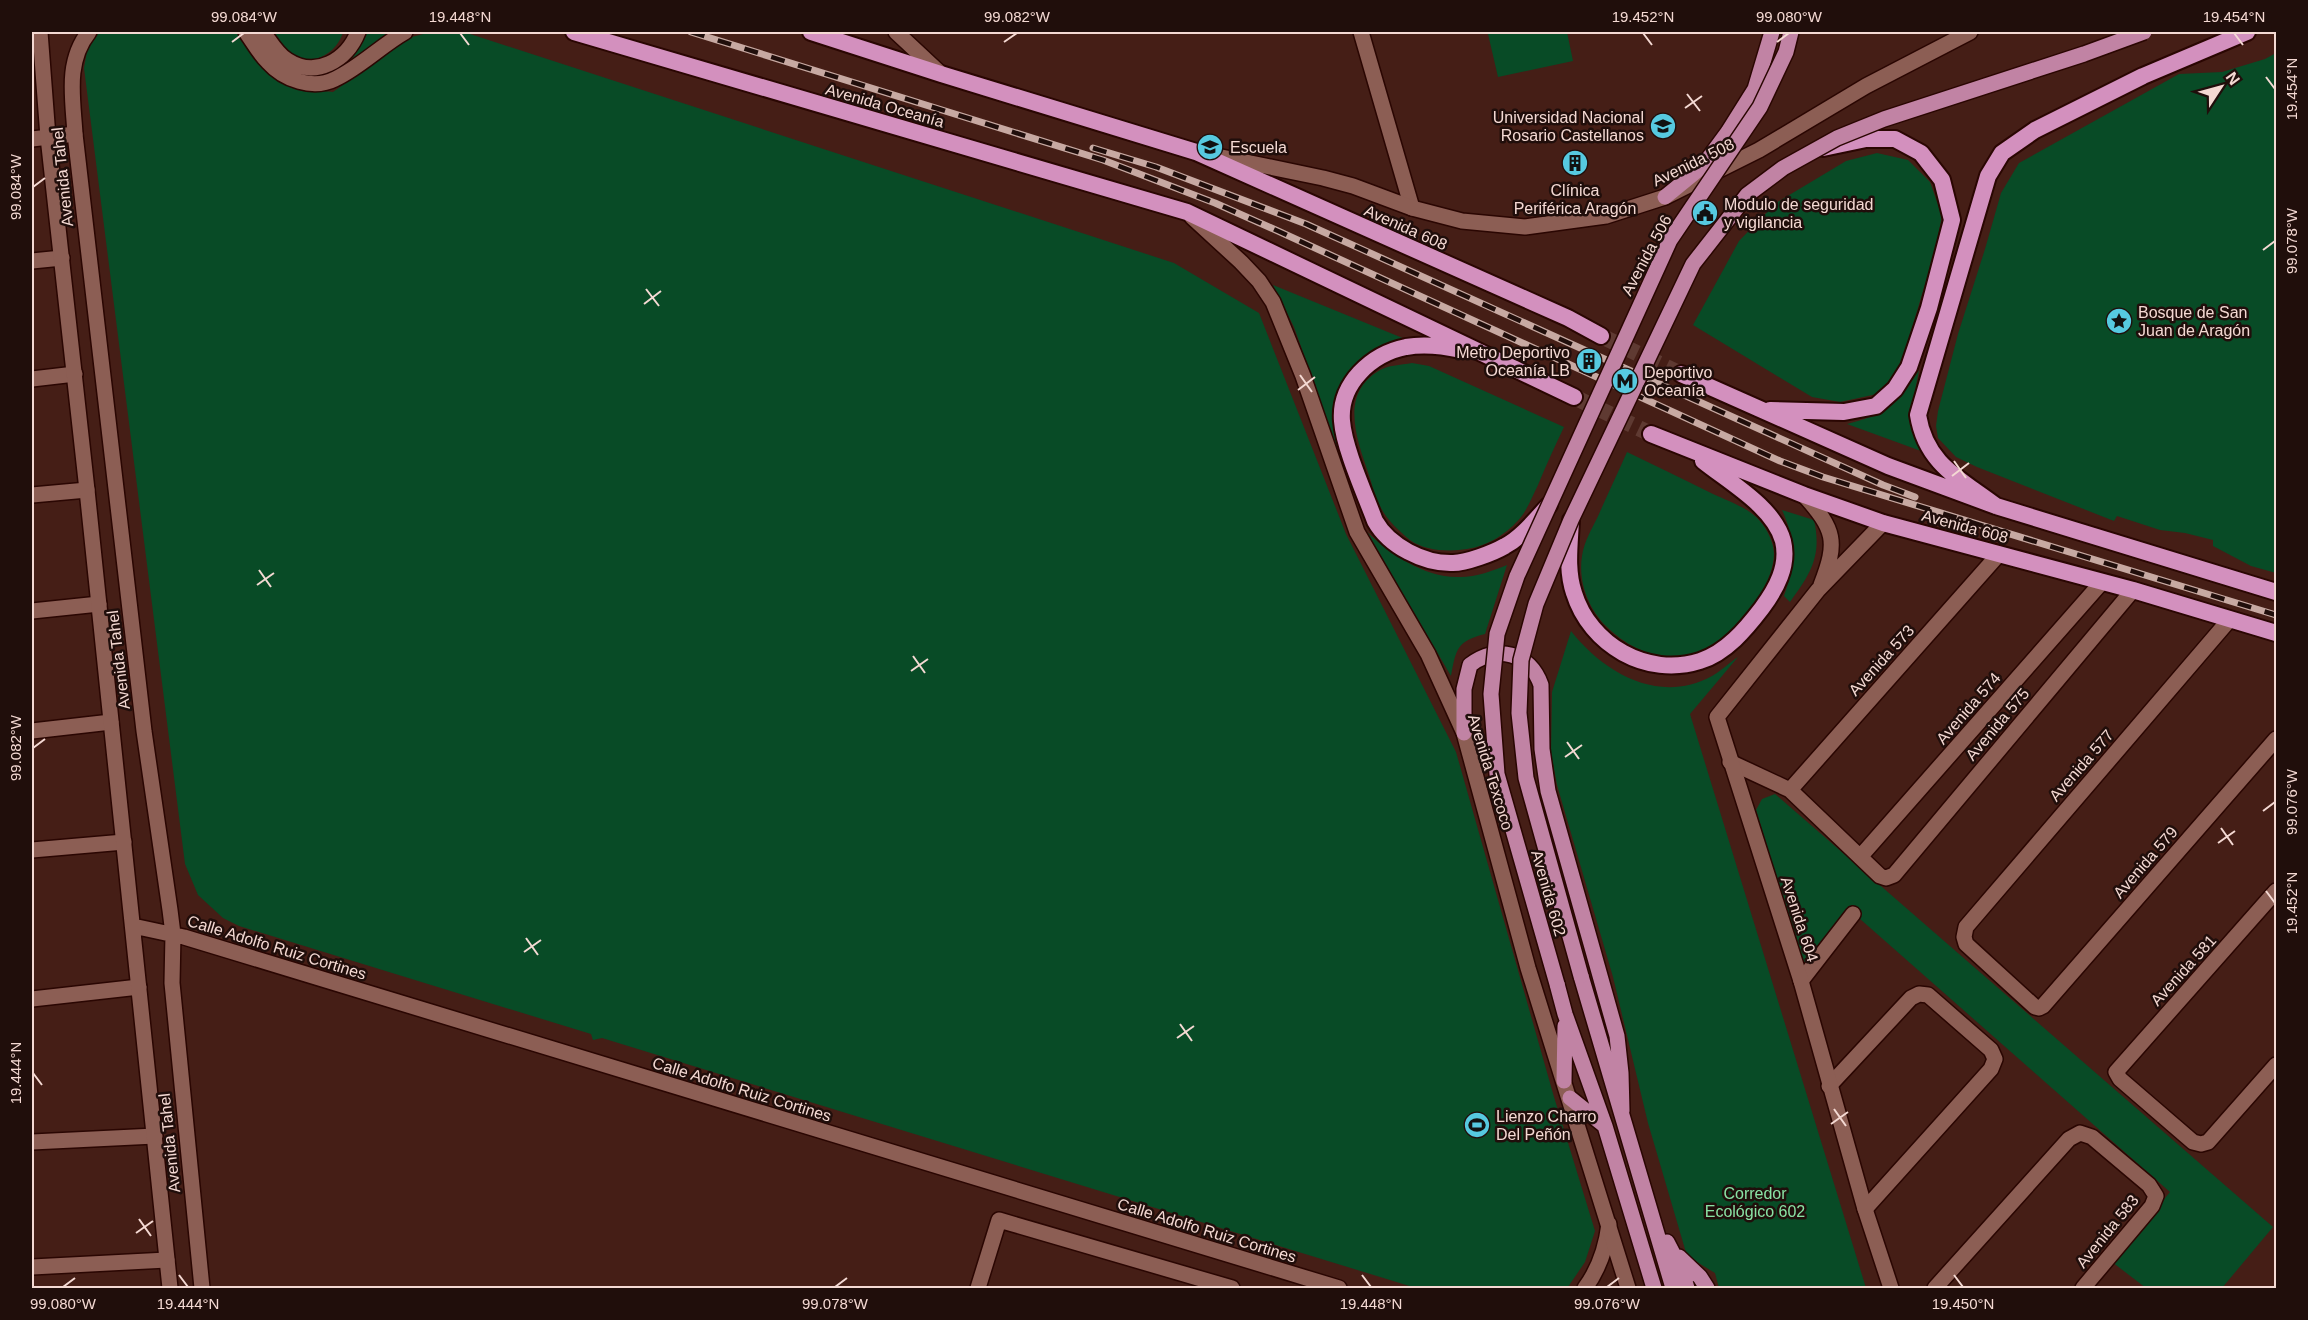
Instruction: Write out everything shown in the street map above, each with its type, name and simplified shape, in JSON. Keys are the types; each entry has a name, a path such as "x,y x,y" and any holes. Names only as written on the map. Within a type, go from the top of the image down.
{"highway":[{"name":"Avenida Oceanía","path":"574,32 1187,212"},
{"path":"811,32 1196,152"},
{"path":"1996,506 1941,464 1927,446 1921,433 1918,415 1972,224 1988,176 2002,153 2035,130 2143,76 2247,32"},
{"path":"1762,410 1844,412 1876,406 1895,389 1910,367 1929,308 1952,220 1942,180 1921,153 1895,140 1866,139 1819,148"},
{"name":"Avenida 608","path":"1196,152 1568,318 1601,336"},
{"path":"1187,212 1574,397"},
{"path":"1487,357 1452,348 1417,346 1393,351 1357,375 1346,392 1341,412 1343,432 1375,522 1382,534 1409,553 1453,563 1481,556 1507,545 1549,504"},
{"name":"Avenida 608","path":"1681,374 1888,466 1996,506 2277,592"},
{"name":"Avenida 608","path":"1651,434 1804,495 1883,523 2133,590 2277,633"},
{"path":"1571,520 1569,568 1574,592 1583,615 1596,633 1616,650 1638,661 1659,666 1702,661 1725,647 1746,629 1774,592 1782,574 1784,557 1783,541 1776,524 1767,512 1691,451"}],"main road":[{"path":"1665,197 1703,165 1739,115 1755,89 1773,32"},
{"name":"Avenida 506","path":"1549,504 1670,240 1760,107 1786,52 1791,32"},
{"path":"1571,520 1693,264 1747,195 1783,168 1838,138 1884,118 2084,54 2145,32"},
{"name":"Avenida 602","path":"1549,504 1517,576 1497,634 1491,694 1497,774 1565,1014 1605,1126 1654,1288"},
{"name":"Avenida 602","path":"1571,520 1536,604 1521,660 1519,713 1526,777 1581,976 1673,1288"},
{"path":"1464,733 1464,689 1470,665 1485,656 1502,653 1527,662 1538,676 1541,685 1542,749 1548,790 1617,1036 1622,1111"},
{"path":"1564,1081 1565,1014"},
{"path":"1570,1098 1605,1126"},
{"path":"1655,1225 1671,1250 1688,1288"},
{"path":"1671,1250 1694,1270 1707,1288"}],"street":[{"name":"Avenida Tahel","path":"40,32 48,137 140,987 170,1288"},
{"name":"Avenida Tahel","path":"89,32 79,49 71,78 75,134 144,731 173,934 172,983 202,1288"},
{"path":"246,32 267,62 281,74 298,82 317,84 335,80 405,32"},
{"path":"263,32 287,60 301,66 316,67 331,64 344,56 358,32"},
{"path":"896,32 941,74"},
{"path":"1361,32 1412,208"},
{"name":"Avenida 508","path":"1196,152 1323,178 1363,189 1412,208 1462,220 1525,227 1606,216 1665,197 1759,150 1866,86 1970,32"},
{"path":"32,139 75,134"},
{"name":"Avenida Texcoco","path":"1187,212 1259,281 1273,303 1303,375 1357,532 1428,654 1464,733 1528,968 1628,1288"},
{"path":"32,261 62,258"},
{"path":"32,379 75,374"},
{"path":"32,495 87,490"},
{"name":"Avenida 604","path":"1804,495 1822,515 1832,540 1828,565 1818,590"},
{"name":"Avenida 604","path":"1883,523 1818,590 1717,717 1801,981 1865,1209 1891,1288"},
{"name":"Avenida 573","path":"1790,790 1999,554"},
{"name":"Avenida 574","path":"1860,857 2102,582"},
{"name":"Avenida 575","path":"1860,857 1880,876 1886,878 1894,874 2133,590"},
{"path":"32,611 99,604"},
{"name":"Avenida 577","path":"2039,1008 2035,1007 1966,944 1964,937 1966,927 2230,619"},
{"path":"32,731 111,722"},
{"name":"Avenida 579","path":"2039,1008 2277,739"},
{"path":"1730,762 1790,790 1860,857"},
{"path":"32,850 124,842"},
{"name":"Avenida 581","path":"2277,891 2116,1072 2120,1079 2193,1142 2201,1144 2208,1142 2277,1065"},
{"path":"1801,981 1853,914"},
{"name":"Calle Adolfo Ruiz Cortines","path":"133,926 173,934 1339,1288"},
{"path":"32,999 140,987"},
{"path":"1829,1086 1911,998 1919,994 1928,995 1991,1050 1995,1059 1991,1069 1865,1209"},
{"name":"Avenida 583","path":"1935,1288 2069,1139 2080,1132 2092,1137 2149,1185 2156,1196 2152,1206 2083,1288"},
{"path":"32,1142 155,1136"},
{"path":"978,1288 999,1220 1232,1288"},
{"path":"1585,1288 1600,1265 1605,1252 1609,1224"},
{"path":"32,1267 167,1260"}],"green space":[{"path":"99,32 236,32 266,69 294,88 333,92 408,38 431,32 464,32 1174,263 1259,313 1346,534 1456,752 1554,1097 1595,1231 1585,1262 1568,1287 1416,1288 602,1038 593,1040 591,1034 239,926 223,918 198,895 185,864 84,68 87,51"},
{"path":"270,32 343,32 334,48 327,54 310,60 292,56 280,46"},
{"path":"363,32 392,32 349,63 359,48"},
{"path":"1567,32 1573,61 1498,77 1488,34"},
{"name":"Bosque de San Juan de Aragón","path":"2276,53 2276,573 2251,566 2213,546 2213,540 2160,530 2117,516 2114,521 1977,467 1956,457 1938,438 1936,426 1958,334 2001,193 2019,163 2179,74 2222,72 2265,59"},
{"path":"1877,153 1908,160 1930,182 1942,216 1935,251 1900,368 1877,394 1840,402 1812,397 1693,325 1739,241 1776,203 1846,161"},
{"path":"1273,285 1405,339 1386,344 1371,352 1347,378 1335,407 1334,427 1338,451 1294,327"},
{"path":"1412,363 1429,366 1564,427 1524,513 1516,523 1490,542 1467,549 1453,550 1416,544 1389,520 1376,498 1356,432 1354,419 1358,393 1377,372 1389,367"},
{"path":"1919,370 1913,411 1921,451 1847,424 1873,416 1890,406 1904,392"},
{"path":"1627,452 1750,512 1763,524 1770,536 1774,554 1772,569 1756,601 1732,630 1703,650 1676,657 1643,651 1614,634 1589,603 1583,584 1581,565 1583,550"},
{"path":"1782,510 1814,520 1817,544 1809,573 1790,602 1784,596 1792,563 1792,543"},
{"path":"1367,532 1408,563 1444,576 1470,576 1507,565 1485,634 1463,643 1454,659 1451,676"},
{"name":"Corredor Ecológico 602","path":"1571,631 1584,646 1616,671 1653,686 1672,687 1692,684 1719,672 1738,657 1690,714 1866,1288 1719,1288 1715,1273 1687,1256 1648,1123 1613,977 1557,785 1551,753 1552,692"},
{"path":"1775,794 2273,1227 2222,1288 2146,1288 2112,1262 2170,1192 1851,911 1804,967 1756,810 1762,799"}],"tunnel":[{"path":"1601,336 1681,374"},
{"path":"1574,397 1651,434"}],"railway":[{"path":"691,32 1103,160 1215,203 1780,461 1823,477 2276,615"},
{"path":"1093,148 1156,167 1306,224 1883,485 1915,497"}],"place":[{"name":"Universidad Nacional Rosario Castellanos","path":"1663,126"},
{"name":"Escuela","path":"1210,147"},
{"name":"Clínica Periférica Aragón","path":"1575,163"},
{"name":"Modulo de seguridad y vigilancia","path":"1705,213"},
{"name":"Bosque de San Juan de Aragón","path":"2119,321"},
{"name":"Metro Deportivo Oceanía LB","path":"1589,361"},
{"name":"Deportivo Oceanía","path":"1625,381"},
{"name":"Lienzo Charro Del Peñón","path":"1477,1125"}]}
